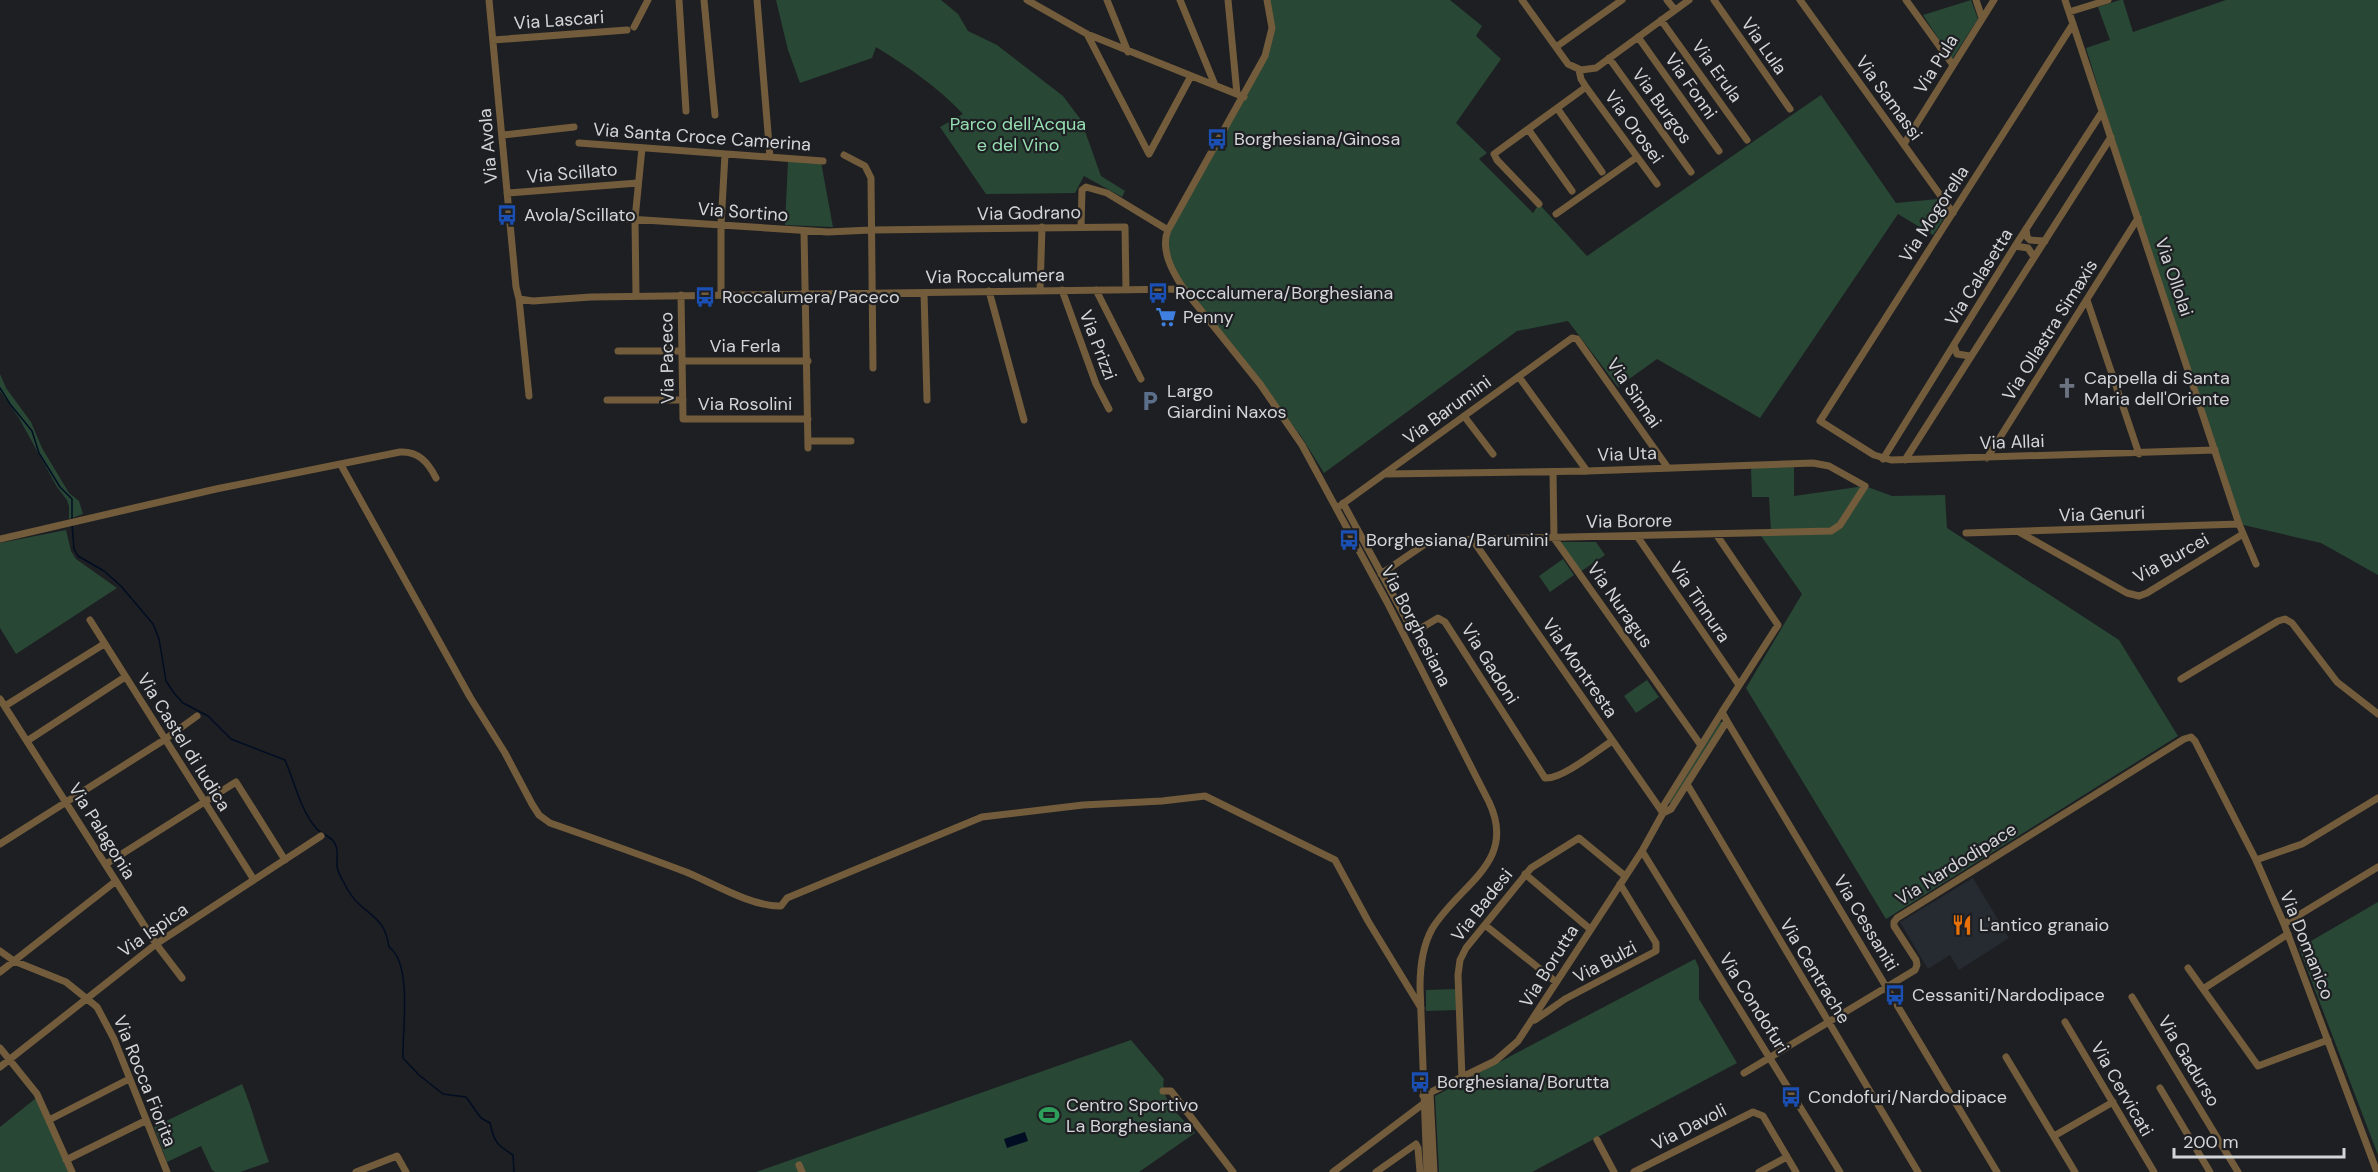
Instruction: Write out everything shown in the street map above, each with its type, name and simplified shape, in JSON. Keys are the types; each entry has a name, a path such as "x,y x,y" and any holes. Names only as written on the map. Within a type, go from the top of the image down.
{"street":[{"name":"Via Avola","path":"489,0 516,287 529,396"},
{"name":"Via Lascari","path":"493,40 631,28 648,0"},
{"path":"679,0 686,111"},
{"path":"704,0 715,115"},
{"path":"757,0 770,157"},
{"path":"1027,0 1087,34 1241,96"},
{"path":"1107,0 1128,52"},
{"path":"1179,0 1215,86"},
{"path":"1228,0 1241,96"},
{"path":"1082,227 1081,195 1082,190 1086,187 1117,198 1168,230 1241,96 1262,64 1271,40 1272,19 1267,0"},
{"path":"1522,0 1568,64 1579,70 1594,68 1689,0"},
{"path":"1556,47 1622,0"},
{"path":"1667,0 1675,10"},
{"name":"Via Lula","path":"1714,0 1790,109"},
{"name":"Via Samassi","path":"1800,0 1953,213"},
{"path":"1906,0 1953,65"},
{"path":"1976,0 1982,18"},
{"name":"Via Pula","path":"1904,144 1994,0"},
{"name":"Via Ollolai","path":"2065,0 2239,524 2256,564"},
{"path":"2069,12 2108,0"},
{"name":"Via Erula","path":"1661,20 1747,140"},
{"name":"Via Mogorella","path":"1820,421 2073,24"},
{"path":"1087,34 1149,153 1191,76"},
{"name":"Via Fonni","path":"1638,37 1719,152"},
{"name":"Via Burgos","path":"1609,58 1691,172"},
{"name":"Via Orosei","path":"1579,70 1586,87 1657,184"},
{"path":"1539,204 1494,156 1497,150 1586,87"},
{"path":"1557,108 1602,172"},
{"name":"Via Calasetta","path":"1883,459 2015,246 2102,112"},
{"name":"Via Santa Croce Camerina","path":"503,135 573,127"},
{"path":"1528,129 1572,191"},
{"name":"Via Calasetta","path":"1905,460 2111,138"},
{"name":"Via Santa Croce Camerina","path":"579,143 823,161"},
{"path":"636,296 635,219 642,148"},
{"path":"721,295 721,225 725,154"},
{"path":"843,156 865,166 871,178 873,368"},
{"path":"1556,214 1637,156"},
{"name":"Via Scillato","path":"507,193 638,183"},
{"name":"Via Sortino","path":"613,218 804,231 872,230"},
{"name":"Via Ollastra Simaxis","path":"1987,458 2138,218"},
{"path":"1040,290 1042,227"},
{"name":"Via Godrano","path":"872,230 1125,227 1126,290"},
{"path":"2026,229 2030,240 2045,241"},
{"name":"Via Borghesiana","path":"1168,230 1165,240 1166,251 1184,289 1283,416 1340,506 1489,801 1497,825 1497,842 1490,860 1441,916 1428,938 1421,961 1426,1094 1434,1172"},
{"path":"804,231 808,444 851,441"},
{"path":"2015,246 2028,248 2034,257"},
{"name":"Via Roccalumera","path":"519,299 533,301 681,295 1184,289"},
{"name":"Via Prizzi","path":"1062,290 1096,384 1109,409"},
{"path":"1096,290 1141,379"},
{"path":"989,291 1024,420"},
{"path":"924,293 927,400"},
{"name":"Via Paceco","path":"681,295 683,419"},
{"path":"2087,300 2139,454"},
{"name":"Via Barumini","path":"1340,506 1574,338"},
{"name":"Via Sinnai","path":"1574,338 1577,339 1668,468"},
{"path":"1954,346 1957,354 1970,356"},
{"path":"618,351 682,351"},
{"name":"Via Ferla","path":"682,361 808,361"},
{"path":"1519,377 1587,471"},
{"path":"607,400 683,400"},
{"path":"1464,416 1492,454"},
{"name":"Via Rosolini","path":"683,419 808,419"},
{"name":"Via Allai","path":"1820,421 1883,459 2139,454 2215,450"},
{"path":"0,539 183,496 410,452 422,459 436,478"},
{"name":"Via Uta","path":"1384,474 1552,472 1816,463 1832,467 1865,486"},
{"path":"341,465 532,804 539,815 550,823 687,873 750,899 771,906 781,906 787,898 982,817 1083,805 1162,801 1205,795 1335,860 1368,921 1421,1008"},
{"path":"1552,472 1554,538"},
{"name":"Via Borore","path":"1381,574 1429,542 1442,540 1835,530 1865,486"},
{"name":"Via Gadoni","path":"1340,506 1412,628 1418,630 1438,618 1445,622 1545,777 1553,777 1572,767 1612,741"},
{"name":"Via Genuri","path":"1966,533 2239,524"},
{"name":"Via Burcei","path":"2019,532 2136,596 2146,593 2243,534"},
{"name":"Via Borutta","path":"1426,1094 1506,1054 1533,1021 1642,850 1663,813 1664,805 1700,744 1778,625 1716,534"},
{"name":"Via Tinnura","path":"1637,536 1739,685"},
{"name":"Via Nuragus","path":"1554,538 1700,744"},
{"name":"Via Montresta","path":"1472,539 1663,813"},
{"path":"2181,679 2285,619 2292,623 2337,682 2378,714"},
{"name":"Via Castel di Iudica","path":"90,620 254,880"},
{"path":"5,706 104,644"},
{"path":"27,741 125,677"},
{"name":"Via Palagonia","path":"0,699 156,944 182,978"},
{"path":"1722,712 1727,721"},
{"path":"1,841 164,740 197,716"},
{"name":"Via Borutta","path":"1663,813 1671,809 1727,721"},
{"name":"Via Cessaniti","path":"1727,721 1995,1171"},
{"name":"Via Nardodipace","path":"1744,1073 1917,967 1916,961 1894,926 1896,919 2184,739 2191,737"},
{"name":"Via Domanico","path":"2191,737 2196,741 2256,860 2284,924 2377,1172"},
{"path":"106,864 236,782 285,861"},
{"name":"Via Centrache","path":"1687,784 1918,1172"},
{"path":"2256,860 2302,844 2378,798"},
{"name":"Via Ispica","path":"0,1067 156,944 321,836"},
{"name":"Via Badesi","path":"1462,1078 1459,966 1466,948 1525,874 1539,861 1579,838 1625,876"},
{"name":"Via Condofuri","path":"1642,850 1840,1172"},
{"path":"2284,924 2378,867"},
{"path":"1525,874 1590,929"},
{"path":"0,972 116,880"},
{"name":"Via Bulzi","path":"1533,1021 1565,999 1656,951 1656,943 1620,884"},
{"path":"1485,925 1556,982"},
{"path":"2203,989 2288,934"},
{"name":"Via Rocca Fiorita","path":"0,951 14,961 63,981 87,997 99,1011 112,1035 167,1172"},
{"path":"2188,968 2258,1066 2328,1040"},
{"name":"Via Gadurso","path":"2132,997 2238,1172"},
{"name":"Via Cervicati","path":"2065,1022 2154,1172"},
{"path":"0,1048 37,1094 72,1172"},
{"path":"2006,1057 2075,1172"},
{"path":"49,1120 129,1079"},
{"path":"2160,1088 2210,1172"},
{"path":"1163,1091 1171,1091 1233,1172"},
{"name":"Via Borghesiana","path":"1426,1094 1423,1104 1427,1172"},
{"path":"2054,1136 2113,1102"},
{"path":"1333,1172 1423,1104"},
{"name":"Via Davoli","path":"1635,1172 1750,1113 1757,1112 1763,1116 1787,1157"},
{"path":"66,1160 145,1121"},
{"path":"1598,1140 1614,1172"},
{"path":"1376,1172 1416,1144 1420,1172"},
{"path":"356,1172 397,1156 406,1172"},
{"path":"1759,1172 1787,1157 1796,1172"}],"shaded area":[{"path":"1973,878 2009,938 1959,970 1950,955 1928,969 1900,922"}],"green space":[{"name":"Parco dell'Acqua e del Vino","path":"776,0 941,0 958,14 968,31 997,45 1063,96 1081,120 1101,176 1125,191 1122,197 1084,176 1075,193 986,194 940,127 963,114 922,78 876,47 872,58 800,83 788,50"},
{"path":"1267,0 1450,0 1482,26 1476,36 1501,59 1456,123 1487,153 1479,159 1533,213 1539,204 1587,256 1821,95 1896,203 1938,199 1948,212 1933,235 1898,214 1760,418 1657,359 1618,387 1568,321 1517,331 1324,473 1301,436 1183,288 1165,242 1260,68 1272,28"},
{"path":"1971,0 1978,19 1952,59 1923,15"},
{"path":"2123,0 2133,32 2226,0 2378,0 2378,575 2321,543 2239,524 2138,218 2086,48 2110,40 2098,7"},
{"path":"788,161 821,162 833,227 785,225"},
{"path":"0,374 6,388 31,422 42,448 69,493 79,501 83,514 69,519 67,500 57,487 19,418 0,391"},
{"path":"1794,463 1794,496 1865,486 1892,496 1945,495 1947,528 2119,640 2178,736 1886,919 1746,688 1802,594 1759,533 1771,532 1769,497 1752,497 1751,470 1753,465"},
{"path":"66,530 71,551 76,559 117,588 16,654 0,628 0,543"},
{"path":"1560,542 1596,542 1605,555 1580,572"},
{"path":"1563,559 1574,575 1550,592 1539,576"},
{"path":"1647,680 1659,697 1636,713 1624,696"},
{"path":"1720,722 1723,722 1669,803"},
{"path":"2378,902 2378,1155 2299,948"},
{"path":"1695,959 1699,968 1699,999 1737,1063 1532,1172 1439,1172 1435,1096"},
{"path":"1456,989 1457,1010 1426,1011 1426,990"},
{"name":"Centro Sportivo La Borghesiana","path":"1131,1040 1164,1079 1163,1087 1168,1101 1195,1133 1139,1172 756,1172"},
{"path":"242,1084 269,1162 240,1172 215,1172 201,1146 167,1162 154,1127"},
{"path":"36,1098 72,1172 0,1172 0,1127"}],"water":[{"path":"1025,1132 1028,1141 1007,1148 1004,1139"}],"waterway":[{"path":"0,388 32,431 39,453 60,487 72,499 72,520"},
{"path":"72,524 74,549 78,556 104,571 121,586 153,624 159,639 166,681 183,703 208,716 231,739 285,760 310,821 336,846 337,866 346,887 356,902 382,926 389,947 401,968 405,999 403,1058 419,1075 443,1094 466,1097 481,1118 490,1123 497,1142 513,1155 514,1172"}],"place":[{"name":"Borghesiana/Ginosa","path":"1217,139"},
{"name":"Avola/Scillato","path":"507,215"},
{"name":"Roccalumera/Borghesiana","path":"1158,293"},
{"name":"Roccalumera/Paceco","path":"705,297"},
{"name":"Penny","path":"1166,317"},
{"name":"Cappella di Santa Maria dell'Oriente","path":"2067,388"},
{"name":"Largo Giardini Naxos","path":"1150,401"},
{"name":"Borghesiana/Barumini","path":"1349,540"},
{"name":"L'antico granaio","path":"1962,925"},
{"name":"Cessaniti/Nardodipace","path":"1895,995"},
{"name":"Borghesiana/Borutta","path":"1420,1082"},
{"name":"Condofuri/Nardodipace","path":"1791,1097"},
{"name":"Centro Sportivo La Borghesiana","path":"1049,1115"}]}
